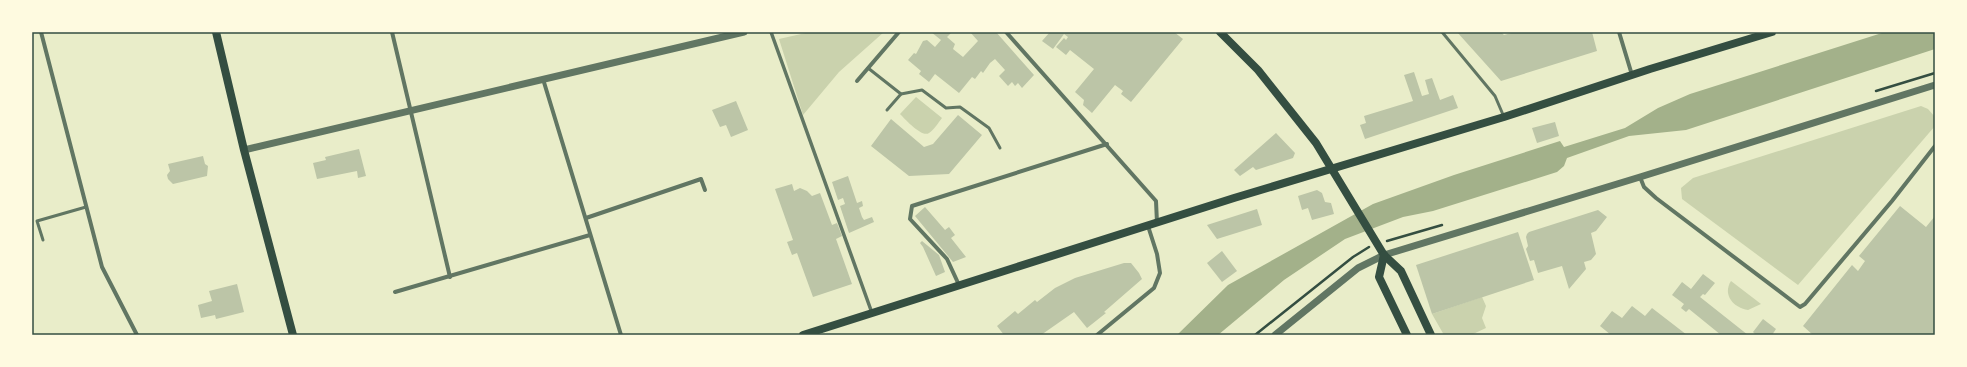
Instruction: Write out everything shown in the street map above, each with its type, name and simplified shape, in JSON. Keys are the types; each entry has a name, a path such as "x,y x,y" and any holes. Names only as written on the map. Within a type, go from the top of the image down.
{"main road":[{"path":"216,32 244,150 293,335"},
{"path":"1220,32 1258,70 1316,143 1384,255 1401,271 1431,335"},
{"path":"803,335 1148,225 1504,117 1632,75 1772,32"},
{"path":"1384,255 1379,277 1407,335"}],"street":[{"path":"41,32 102,267 137,335"},
{"path":"392,32 450,277"},
{"path":"244,150 410,112 542,78 744,32"},
{"path":"771,32 872,313"},
{"path":"857,80 899,32"},
{"path":"1006,32 1156,201 1157,223"},
{"path":"1619,32 1632,75"},
{"path":"542,78 621,335"},
{"path":"1275,335 1358,268 1384,255 1640,177 1935,84"},
{"path":"959,285 947,259 910,219 912,206 1107,144"},
{"path":"1640,177 1644,187 1656,198 1800,307 1887,207 1935,146"},
{"path":"586,218 701,179 705,190"},
{"path":"1097,335 1154,288 1160,273 1157,254 1148,225"},
{"path":"395,292 590,235"}],"lane":[{"path":"1442,32 1495,96 1504,117"},
{"path":"868,68 901,94"},
{"path":"887,110 901,94 922,90 946,108 960,107 989,128 1000,148"},
{"path":"43,240 37,220 86,208"}],"path":[{"path":"1255,335 1363,249 1376,241"}],"shaded area":[{"path":"810,32 884,32 839,72 803,115 779,39"},
{"path":"1885,32 1935,32 1935,49 1686,130 1629,136 1567,158 1564,166 1557,172 1433,211 1403,217 1345,239 1284,280 1218,335 1177,335 1228,285 1373,204 1454,175 1560,141 1564,147 1625,128 1658,108 1690,94"},
{"path":"916,97 942,118 929,133 926,134 918,131 900,114"},
{"path":"1921,106 1928,109 1935,117 1935,126 1798,285 1682,199 1681,188 1693,178"},
{"path":"1731,281 1761,304 1748,310 1734,304 1728,291"},
{"path":"1482,297 1486,306 1482,318 1486,328 1471,335 1444,335 1432,314"}],"building":[{"path":"931,32 952,32 947,37 955,44 953,49 963,57 978,41 970,32 996,32 1034,75 1022,88 1018,83 1015,86 1012,82 1008,86 999,76 1005,70 995,59 983,73 981,71 975,79 972,77 959,93 935,74 929,82 919,74 921,71 908,60 914,53 916,54 923,41 927,40 935,47 941,40"},
{"path":"1050,32 1174,32 1183,39 1131,102 1121,94 1123,91 1115,85 1092,113 1083,105 1084,100 1075,92 1094,69 1070,50 1066,55 1056,47 1064,38 1066,40 1068,37 1064,34 1053,49 1042,41"},
{"path":"1457,32 1501,32 1504,35 1515,32 1592,32 1597,51 1501,81"},
{"path":"1414,72 1422,96 1429,94 1425,80 1432,78 1440,100 1453,95 1458,108 1365,139 1360,125 1366,123 1364,116 1413,101 1404,75"},
{"path":"736,101 748,130 731,137 726,125 720,127 712,110"},
{"path":"958,115 982,135 949,174 909,176 871,146 891,119 924,147 933,144"},
{"path":"1555,122 1559,136 1537,143 1532,128"},
{"path":"1276,133 1295,153 1293,158 1256,170 1253,167 1240,176 1234,170"},
{"path":"359,149 366,176 358,178 357,171 317,179 313,163 326,160 325,157"},
{"path":"203,156 205,164 208,166 207,176 173,184 168,179 167,175 170,171 168,164"},
{"path":"848,176 857,203 862,201 863,206 859,208 862,217 864,220 872,217 874,222 849,233 840,206 845,204 843,198 838,200 832,182"},
{"path":"792,184 794,191 800,188 807,191 812,196 820,193 832,225 837,223 842,236 836,239 852,284 813,297 797,253 792,255 787,242 793,240 775,189"},
{"path":"1317,190 1322,193 1325,202 1331,203 1334,214 1312,220 1308,208 1302,210 1298,196"},
{"path":"1900,206 1926,227 1935,216 1935,335 1813,335 1803,326 1852,265 1858,271 1865,261 1859,256"},
{"path":"925,207 945,230 949,227 955,235 951,238 966,257 953,262 915,216"},
{"path":"1257,209 1262,225 1217,239 1207,225"},
{"path":"1598,210 1607,217 1596,231 1591,233 1596,254 1591,260 1584,262 1586,269 1569,289 1562,266 1538,273 1534,260 1530,261 1526,249 1528,246 1526,237 1527,234 1529,232"},
{"path":"1518,232 1534,280 1432,314 1416,265"},
{"path":"922,241 939,255 945,272 936,276 920,243"},
{"path":"1222,251 1237,271 1222,282 1207,263"},
{"path":"1124,263 1131,263 1142,279 1104,312 1106,313 1087,328 1074,312 1041,335 1004,335 997,326 1015,311 1018,314 1035,300 1037,302 1055,288 1075,278"},
{"path":"1703,274 1715,283 1705,295 1703,294 1700,297 1748,335 1721,335 1689,309 1686,312 1681,308 1684,304 1672,295 1682,282 1691,289"},
{"path":"237,284 244,312 216,319 215,315 201,318 198,305 212,301 209,291"},
{"path":"1632,306 1645,316 1652,308 1687,335 1611,335 1600,326 1612,311 1622,318"},
{"path":"1763,319 1776,329 1772,335 1756,335 1753,332"}]}
